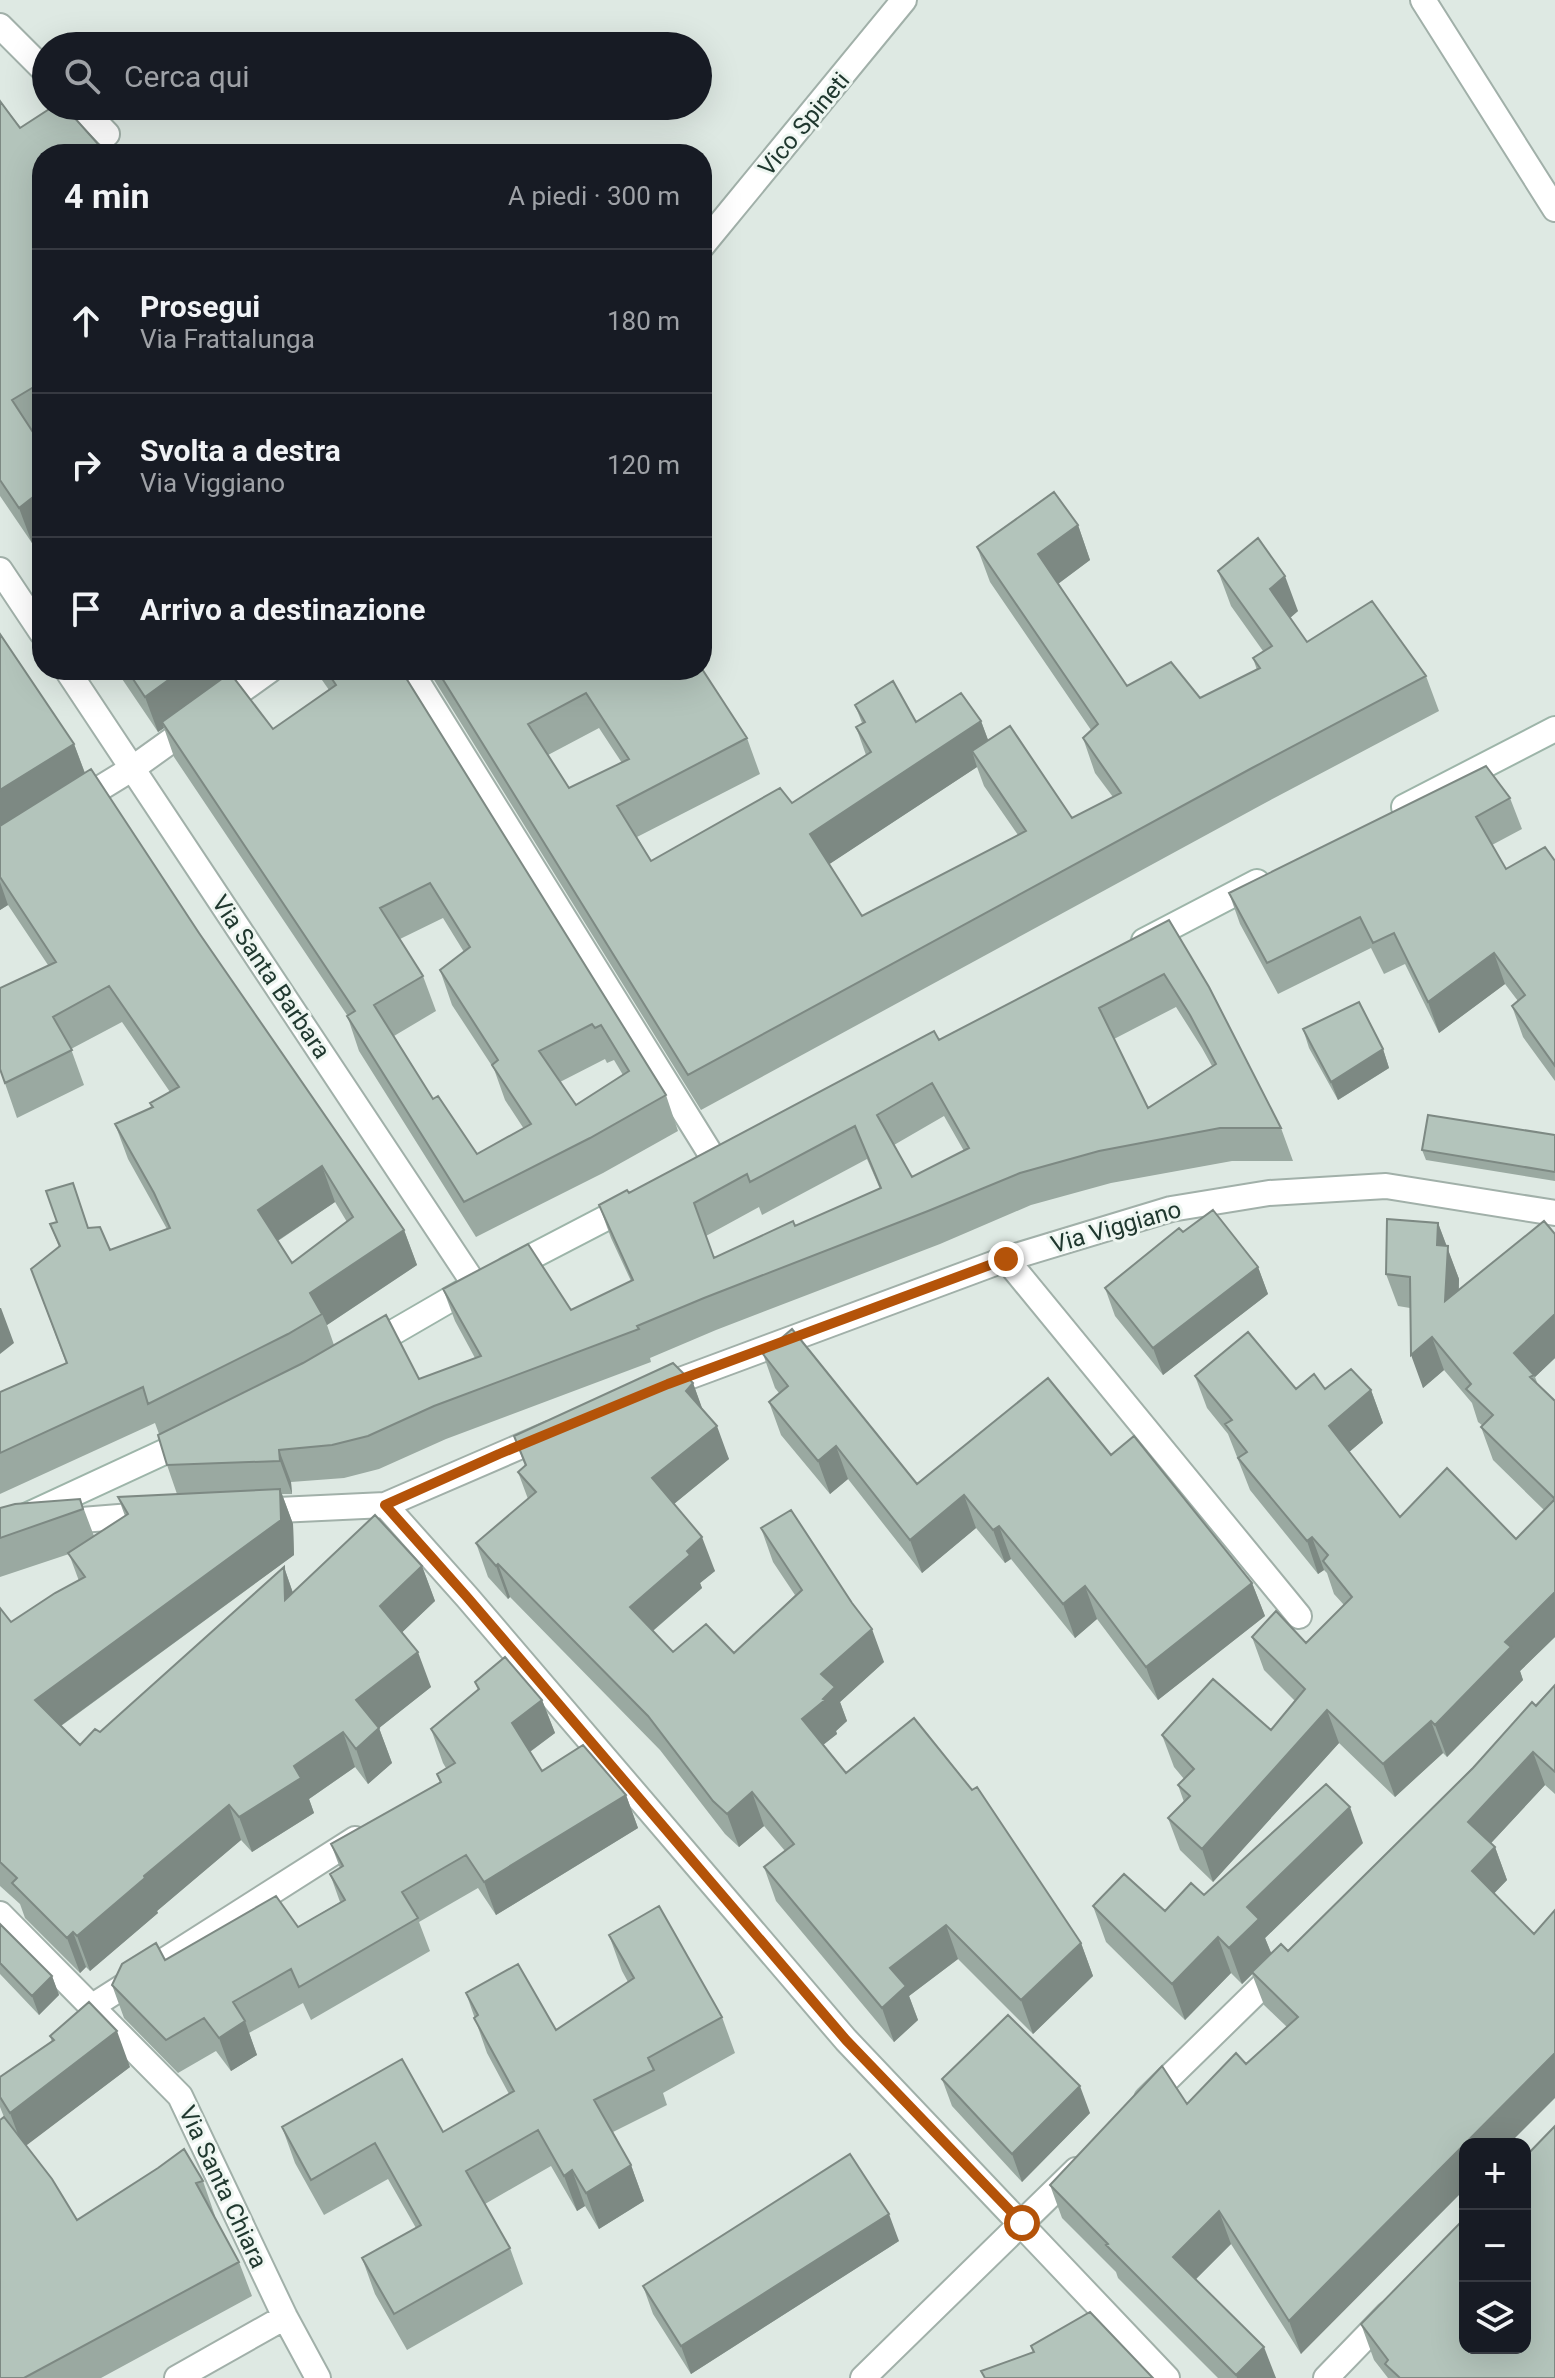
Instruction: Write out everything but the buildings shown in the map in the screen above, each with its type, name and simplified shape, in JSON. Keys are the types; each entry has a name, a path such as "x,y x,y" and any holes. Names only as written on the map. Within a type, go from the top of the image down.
{"street":[{"name":"Vico Spineti","path":"712,234 904,0"},
{"path":"1423,0 1555,209"},
{"path":"0,26 32,58"},
{"path":"94,120 107,134"},
{"path":"0,570 32,618"},
{"name":"Via Santa Barbara","path":"74,680 475,1285"},
{"path":"53,818 133,768 256,680"},
{"path":"416,680 715,1161"},
{"path":"1387,815 1555,729"},
{"path":"1121,952 1275,873"},
{"name":"Via Viggiano","path":"640,1396 1006,1259 1171,1209 1269,1193 1386,1186 1555,1213"},
{"path":"347,1360 475,1285 645,1198"},
{"path":"1006,1259 1299,1616"},
{"path":"229,1512 385,1505 570,1425"},
{"path":"1,1527 211,1430"},
{"path":"385,1505 846,2040 1167,2378"},
{"path":"1,1527 185,1513"},
{"path":"91,2007 355,1839"},
{"name":"Via Santa Chiara","path":"0,1914 180,2096 285,2317 318,2378"},
{"path":"1135,2111 1294,1955"},
{"path":"863,2378 1090,2156"},
{"path":"1326,2378 1401,2301"},
{"path":"177,2378 285,2317"}],"route":[{"path":"1006,1259 668,1384 385,1505 846,2040 1022,2223"}]}
